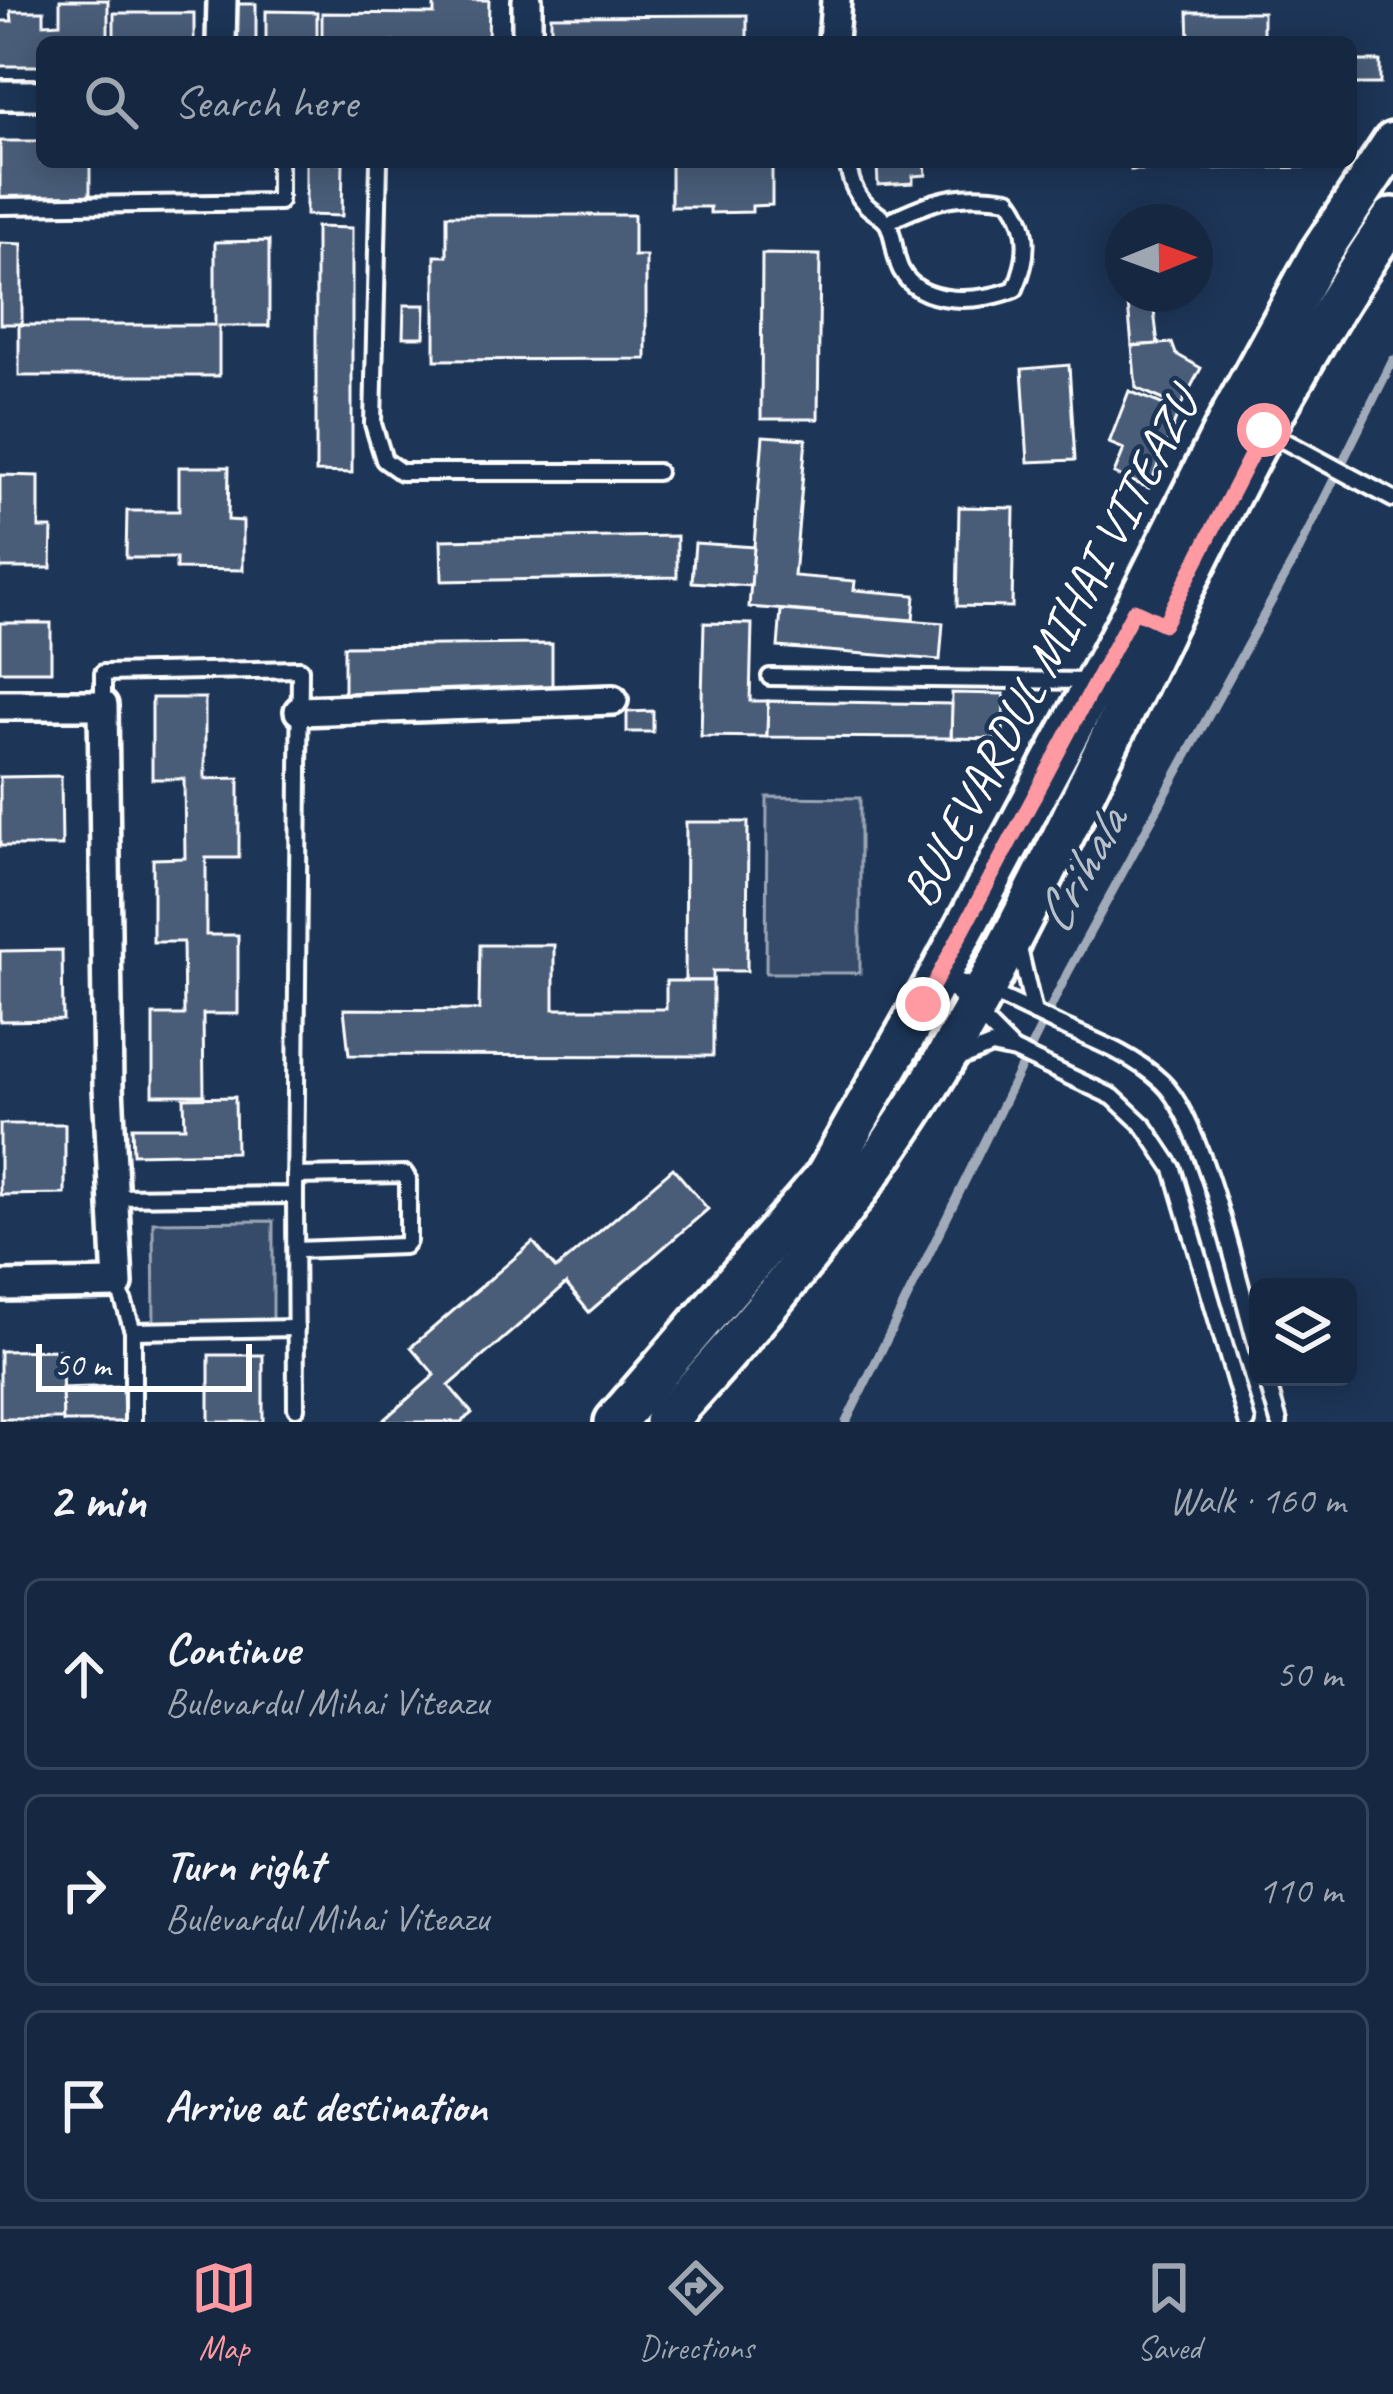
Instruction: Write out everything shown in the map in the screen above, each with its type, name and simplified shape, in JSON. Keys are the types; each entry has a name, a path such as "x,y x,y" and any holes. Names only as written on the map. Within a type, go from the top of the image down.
{"main road":[{"name":"BULEVARDUL MIHAI VITEAZU","path":"665,1422 846,1207 979,1000 1020,920 1232,415 1319,255 1393,143"},
{"name":"BULEVARDUL MIHAI VITEAZU","path":"615,1422 825,1177 939,976 1094,681 1149,617 1353,276 1393,218"}],"street":[{"path":"221,36 222,0"},
{"path":"527,0 527,36"},
{"path":"833,36 836,0"},
{"path":"0,95 36,95"},
{"path":"299,711 613,700"},
{"path":"0,705 103,705 108,1087 118,1284 0,1286"}],"lane":[{"path":"0,206 279,202 280,168"},
{"path":"380,168 373,424 384,460 400,472 657,472"},
{"path":"848,168 864,203 887,222 902,273 920,288 942,297 990,299 1015,289 1024,269 1024,218 1009,200 972,194 928,202 887,222"},
{"path":"1264,430 1393,499"},
{"path":"103,705 104,674 299,669 296,1408"},
{"path":"770,677 1094,681"},
{"path":"1020,920 1019,950 1034,1013"},
{"path":"939,976 979,1000 1034,1013 1132,1059 1163,1083 1184,1107 1249,1320"},
{"path":"939,976 979,1000 1015,1051"},
{"path":"930,1078 959,1058 992,1046 1015,1051 1113,1096 1145,1127 1173,1168 1247,1422"},
{"path":"295,1176 405,1174 408,1179 408,1241 404,1246 296,1250"},
{"path":"113,1197 295,1195"},
{"path":"118,1284 133,1330 133,1422"},
{"path":"133,1330 296,1328"},
{"path":"1269,1386 1279,1422"}],"shaded area":[{"path":"767,797 860,798 860,973 766,973"},
{"path":"273,1221 273,1322 154,1323 153,1222"}],"building":[{"path":"60,0 108,0 108,36 36,36 36,66 0,66 0,21 12,21 11,11 44,11 44,24 60,23"},
{"path":"434,0 489,0 488,36 322,36 322,13 434,14"},
{"path":"232,4 256,4 256,36 232,36"},
{"path":"266,11 317,12 317,36 266,36"},
{"path":"1188,12 1263,12 1263,36 1189,36"},
{"path":"114,13 194,13 194,36 114,36"},
{"path":"747,15 747,36 551,36 551,16"},
{"path":"1357,61 1380,61 1380,84 1357,84"},
{"path":"0,141 36,141 36,168 90,168 90,198 0,198"},
{"path":"306,168 343,168 342,216 306,215"},
{"path":"671,168 772,168 772,205 752,206 752,212 710,213 710,207 671,207"},
{"path":"877,168 925,168 926,175 913,176 913,183 878,185"},
{"path":"1131,168 1255,168 1131,170"},
{"path":"447,215 634,215 634,256 646,256 646,359 435,360 435,256 447,256"},
{"path":"316,227 352,228 352,473 316,472"},
{"path":"269,241 269,326 219,326 219,376 19,376 19,324 0,324 0,243 22,244 22,325 215,325 215,242"},
{"path":"762,254 820,255 818,419 761,419"},
{"path":"404,305 425,305 424,337 403,337"},
{"path":"1129,312 1154,312 1158,344 1132,346"},
{"path":"1172,343 1176,354 1201,368 1180,407 1136,388 1132,346"},
{"path":"1069,365 1075,460 1028,462 1022,369"},
{"path":"1129,391 1179,411 1149,488 1114,474 1124,449 1109,443"},
{"path":"763,436 806,439 794,576 855,581 854,590 915,595 913,620 749,607"},
{"path":"179,467 229,467 228,520 243,521 243,570 176,569 176,558 126,558 127,511 179,511"},
{"path":"0,475 39,476 39,528 52,528 51,568 0,568"},
{"path":"959,507 1014,508 1012,607 957,606"},
{"path":"677,536 677,577 442,581 441,540"},
{"path":"695,543 754,547 751,586 692,582"},
{"path":"781,610 943,623 940,660 778,647"},
{"path":"0,623 51,623 51,671 0,671"},
{"path":"704,623 752,624 750,701 768,701 767,737 701,736"},
{"path":"552,644 552,694 344,696 344,646"},
{"path":"952,693 1004,694 1003,739 951,738"},
{"path":"152,698 205,698 205,779 239,778 239,858 206,858 206,935 238,935 238,1014 203,1014 204,1095 153,1095 153,1015 184,1015 183,942 153,942 153,859 185,858 184,779 152,779"},
{"path":"768,701 952,704 951,738 767,737"},
{"path":"653,711 653,732 627,732 627,712"},
{"path":"61,776 62,846 0,846 0,777"},
{"path":"686,822 748,822 747,971 713,971 713,981 685,981"},
{"path":"480,945 554,945 554,1009 666,1009 666,981 713,981 713,1056 349,1055 344,1009 479,1010"},
{"path":"62,950 63,1020 0,1021 0,951"},
{"path":"235,1097 236,1152 133,1154 132,1127 185,1127 184,1098"},
{"path":"0,1124 65,1124 65,1194 0,1195"},
{"path":"673,1168 708,1209 589,1312 566,1284 449,1386 472,1413 461,1422 381,1422 435,1375 411,1347 533,1242 556,1269"},
{"path":"62,1350 63,1419 0,1419 0,1351"},
{"path":"209,1355 263,1355 263,1422 209,1422"},
{"path":"123,1386 124,1422 63,1422 62,1388"}],"waterway":[{"name":"Crihala","path":"846,1422 1068,972 1295,558 1393,360"}],"route":[{"path":"923,1004 1134,610 1164,624 1264,430"}]}
